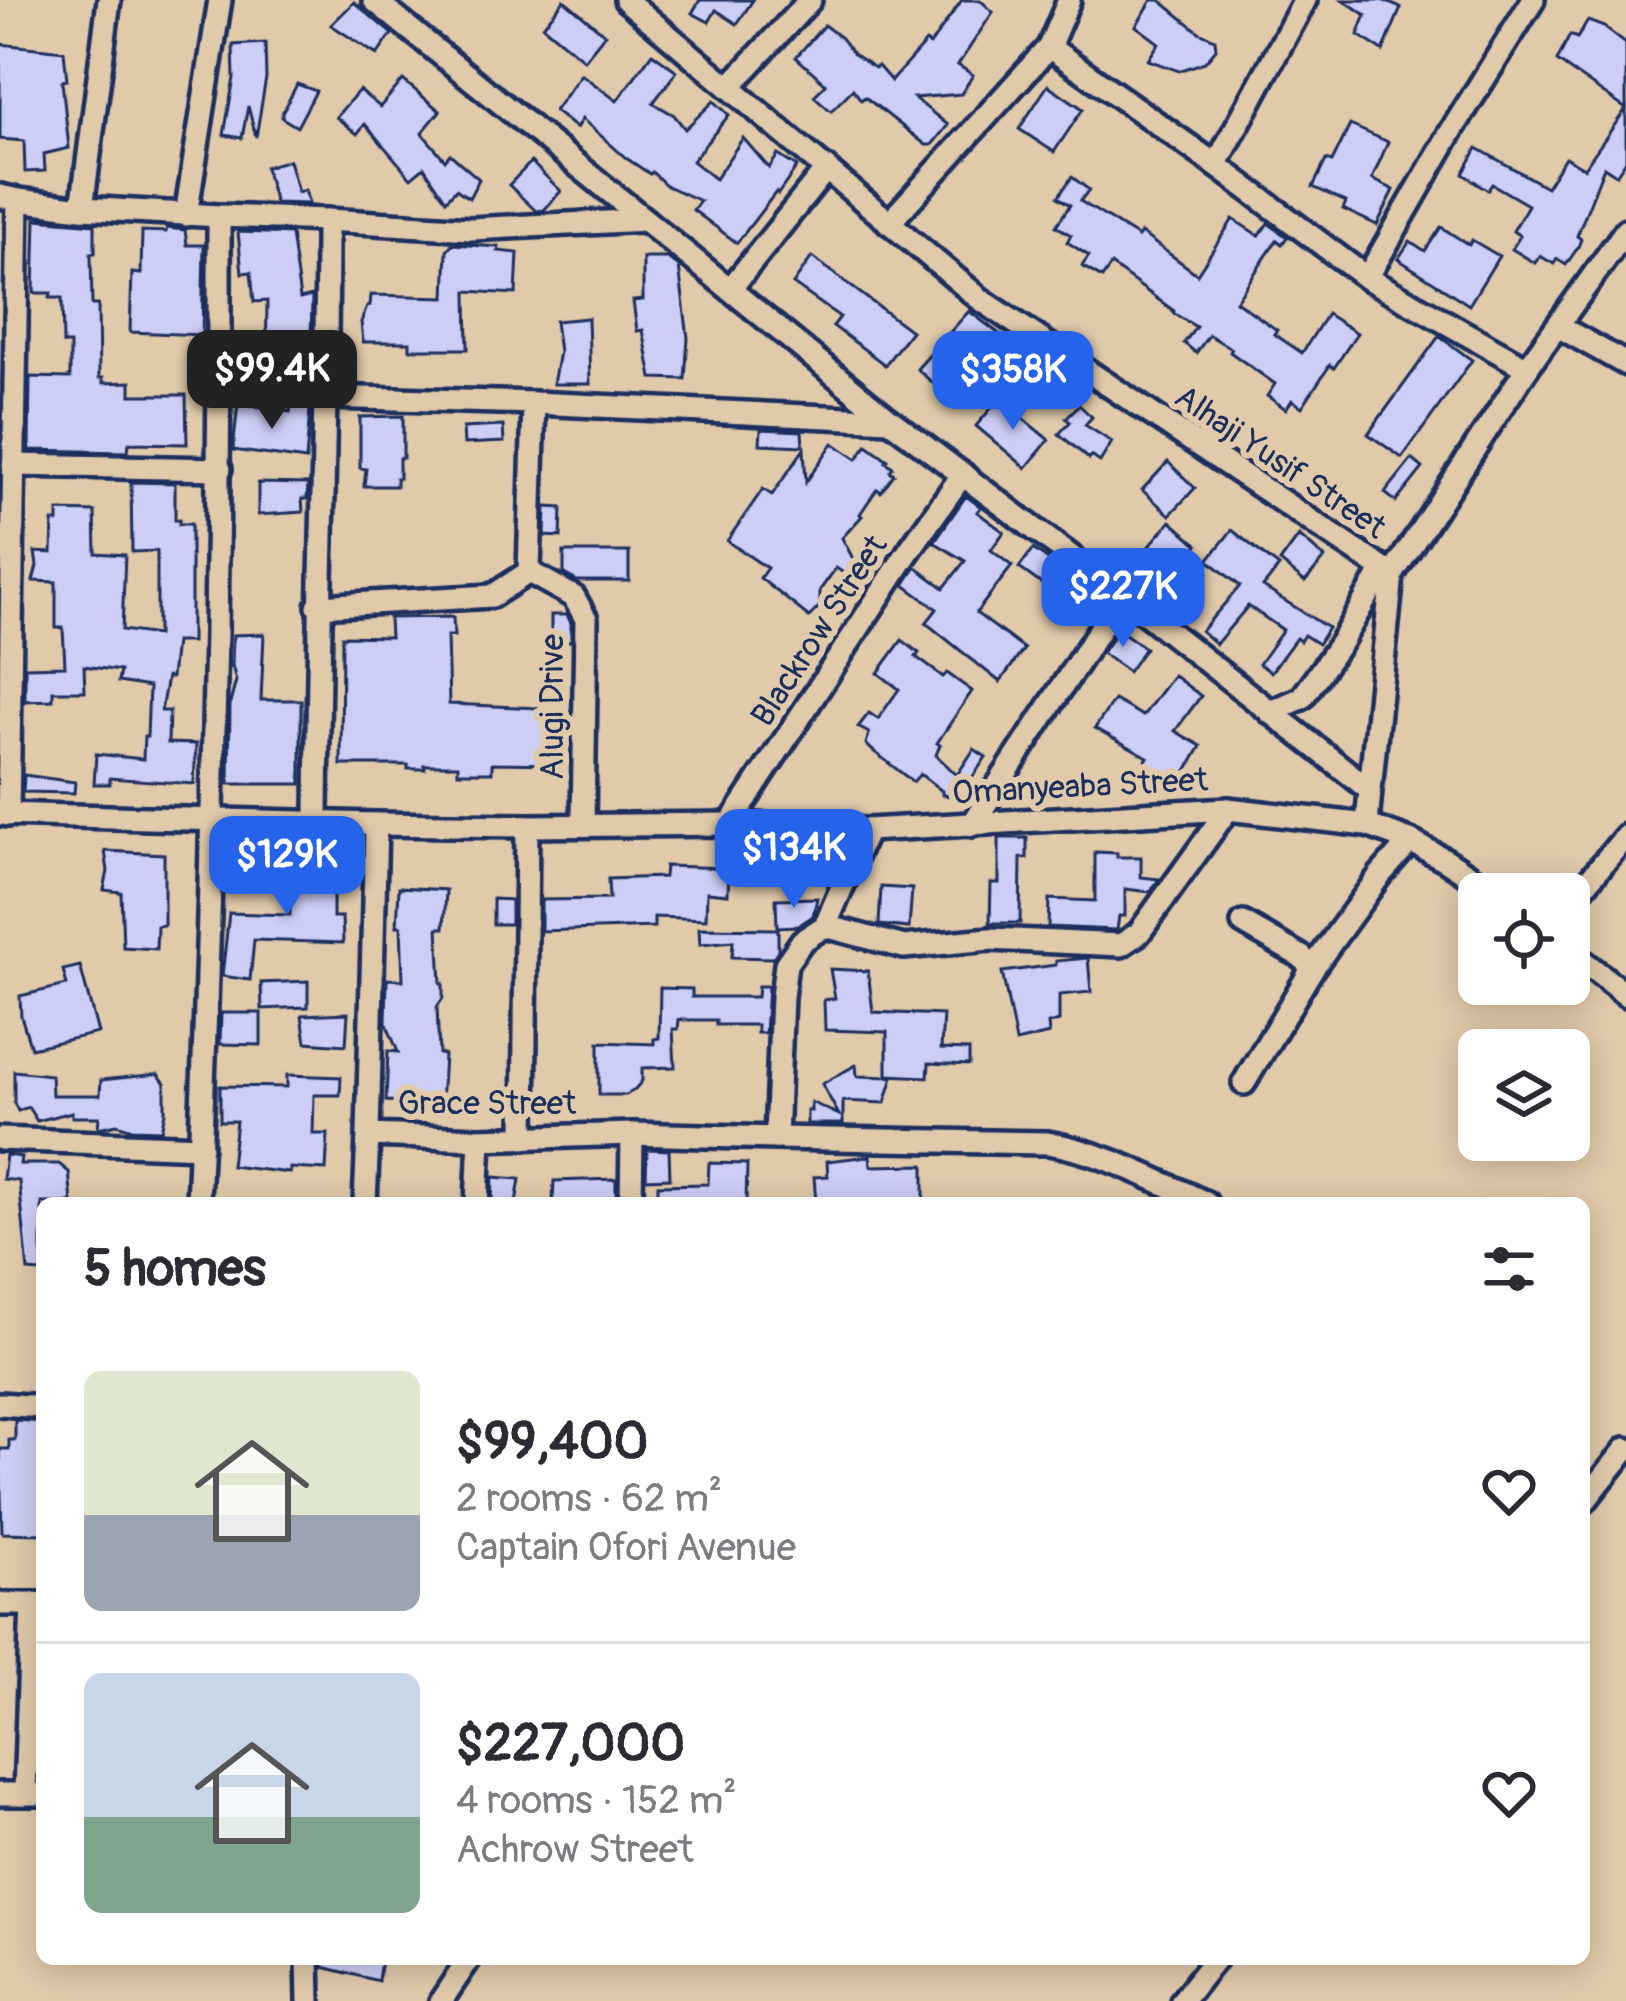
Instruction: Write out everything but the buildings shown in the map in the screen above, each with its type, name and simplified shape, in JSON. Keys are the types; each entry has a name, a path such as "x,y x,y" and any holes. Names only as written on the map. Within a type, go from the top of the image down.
{"street":[{"path":"82,208 109,0"},
{"path":"186,215 220,0"},
{"path":"374,0 890,420 1370,790"},
{"name":"Alhaji Yusif Street","path":"626,0 999,313 1388,572 1367,825"},
{"path":"729,87 810,0"},
{"path":"890,223 1049,47 1069,0"},
{"path":"1216,165 1305,0"},
{"path":"1366,278 1533,0"},
{"path":"1049,47 1366,278 1527,368"},
{"path":"731,288 827,169"},
{"path":"4,814 13,465 9,198 82,208 471,230 646,220"},
{"path":"198,1197 220,469 219,216"},
{"path":"317,821 327,220"},
{"path":"1270,712 1302,698 1626,230"},
{"path":"1558,326 1626,364"},
{"path":"327,397 890,420"},
{"path":"319,606 492,596 529,572 534,403"},
{"path":"13,465 220,469"},
{"name":"Blackrow Street","path":"730,824 963,475"},
{"name":"Alugi Drive","path":"529,572 574,597 586,620 583,825"},
{"path":"972,825 1122,595"},
{"path":"825,926 904,946 990,939 1121,945 1139,933 1228,809"},
{"name":"Omanyeaba Street","path":"4,814 867,830 1228,809 1367,825 1410,841 1466,873"},
{"name":"Grace Street","path":"376,824 368,1135 632,1134 1048,1142 1090,1153 1191,1197"},
{"path":"524,1138 527,826"},
{"path":"776,1138 786,964 802,940 825,926 867,830"},
{"path":"1590,879 1626,836"},
{"path":"1244,1083 1312,969 1410,841"},
{"path":"1244,923 1312,969"},
{"path":"1590,966 1626,994"},
{"path":"632,1134 632,1197"},
{"path":"365,1197 368,1135"},
{"path":"477,1197 480,1138"},
{"path":"0,1139 201,1147"},
{"path":"0,1404 36,1407"},
{"path":"1590,1487 1626,1449"},
{"path":"0,1604 36,1604"},
{"path":"0,1794 34,1794 36,1667"},
{"path":"308,1965 309,2001"},
{"path":"441,2001 465,1965"},
{"path":"1182,2001 1210,1965"}]}
